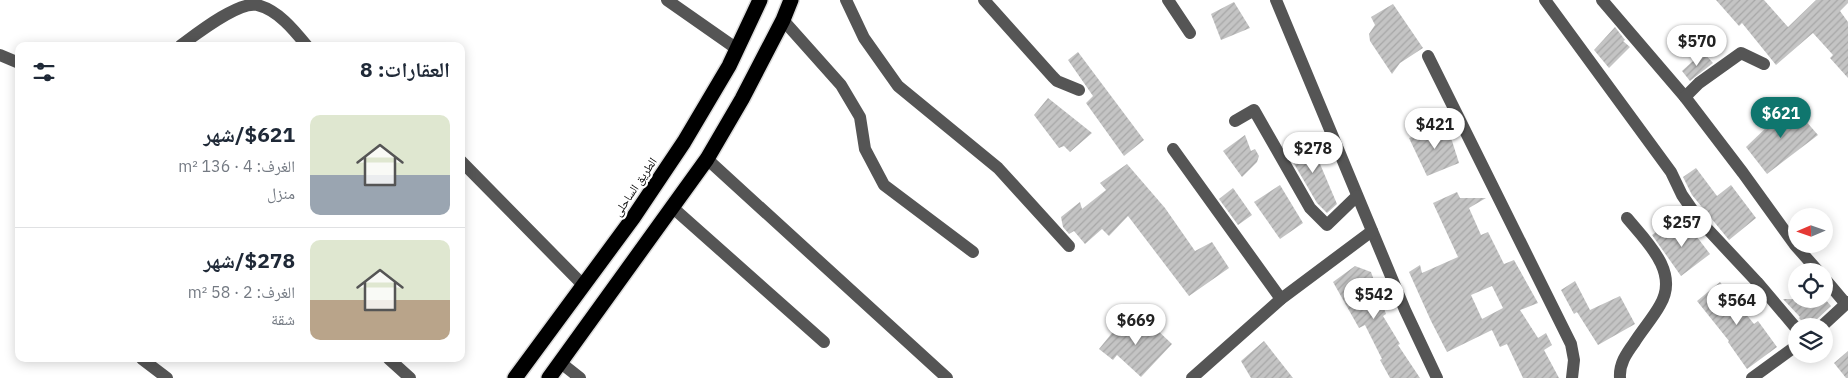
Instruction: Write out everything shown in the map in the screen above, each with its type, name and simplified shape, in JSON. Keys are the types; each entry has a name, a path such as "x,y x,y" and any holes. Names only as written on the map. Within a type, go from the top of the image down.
{"highway":[{"name":"الطريق الساحلى","path":"515,378 633,218 684,142 729,66 760,0"},
{"path":"549,378 707,158 742,99 783,20 791,0"}],"street":[{"path":"668,0 737,49"},
{"path":"846,0 864,38 898,86 998,168 1069,246"},
{"path":"984,0 1057,81 1079,90"},
{"path":"1168,0 1190,33"},
{"path":"1276,0 1405,310 1437,378"},
{"path":"1545,0 1671,172 1682,195 1700,221 1788,319"},
{"path":"1602,0 1685,97 1795,245 1811,263"},
{"path":"186,42 233,10 256,5 280,16 304,42"},
{"path":"783,20 841,85 860,117 865,149 884,185 972,252"},
{"path":"1685,97 1699,84 1742,53 1764,64"},
{"path":"0,56 15,62"},
{"path":"1428,56 1571,344 1574,360 1572,378"},
{"path":"1235,121 1254,110 1310,208 1327,225 1358,196"},
{"path":"1173,149 1282,299"},
{"path":"707,158 947,378"},
{"path":"465,165 583,285"},
{"path":"672,207 824,342"},
{"path":"1620,378 1624,357 1661,304 1666,290 1667,278 1657,254 1628,218"},
{"path":"1192,378 1282,299 1372,231"},
{"path":"1831,318 1847,303 1833,288"},
{"path":"1752,378 1788,352"},
{"path":"146,362 167,378"},
{"path":"392,362 410,378"},
{"path":"561,363 580,378"}],"building":[{"path":"1716,0 1764,0 1788,27 1816,0 1848,0 1848,3 1840,11 1848,22 1848,78 1830,58 1833,55 1813,33 1776,65 1742,23 1739,26"},
{"path":"1234,2 1250,28 1221,40 1211,14"},
{"path":"1393,4 1423,48 1400,63 1392,74 1370,41 1369,34 1375,25 1371,17"},
{"path":"1615,27 1625,40 1623,41 1630,47 1609,68 1594,50"},
{"path":"1078,52 1144,140 1124,156 1086,103 1093,96 1068,60"},
{"path":"1703,52 1713,63 1690,81 1682,71"},
{"path":"1048,98 1092,133 1070,152 1064,146 1059,148 1034,115"},
{"path":"1791,104 1818,135 1767,174 1746,147"},
{"path":"1447,125 1459,163 1427,176 1409,138"},
{"path":"1245,135 1251,151 1255,149 1259,156 1257,162 1242,177 1223,151"},
{"path":"1309,138 1337,204 1327,213 1317,203 1286,150"},
{"path":"1127,164 1165,208 1195,251 1212,242 1229,268 1189,296 1128,216 1109,236 1102,229 1085,244 1074,231 1069,234 1063,227 1061,217 1080,202 1082,209 1106,190 1100,183"},
{"path":"1696,168 1717,196 1731,185 1756,218 1729,240 1692,195 1683,177"},
{"path":"1280,185 1303,223 1280,239 1254,202"},
{"path":"1233,188 1252,215 1238,225 1219,199"},
{"path":"1457,192 1460,198 1486,198 1469,208 1481,235 1488,232 1504,264 1514,260 1538,303 1520,310 1538,338 1546,333 1552,345 1544,350 1559,378 1523,378 1507,344 1500,347 1492,330 1447,352 1409,272 1420,265 1422,273 1458,257 1433,203","holes":["1492,286 1503,308 1482,319 1471,295"]},
{"path":"1687,224 1710,254 1681,276 1652,235 1664,226 1672,236"},
{"path":"1355,266 1371,272 1386,314 1383,316 1400,344 1398,345 1420,378 1390,378 1365,325 1359,328 1333,282"},
{"path":"1575,281 1590,310 1620,296 1635,324 1598,345 1577,312 1574,314 1561,290"},
{"path":"1720,282 1754,324 1758,321 1777,347 1747,369 1729,341 1697,301"},
{"path":"1792,308 1829,308 1818,318 1800,317"},
{"path":"1125,317 1147,335 1154,327 1172,344 1141,377 1117,355 1113,360 1099,349"},
{"path":"1264,341 1293,378 1251,378 1241,361"},
{"path":"1848,351 1848,378 1846,378 1834,363"}]}
